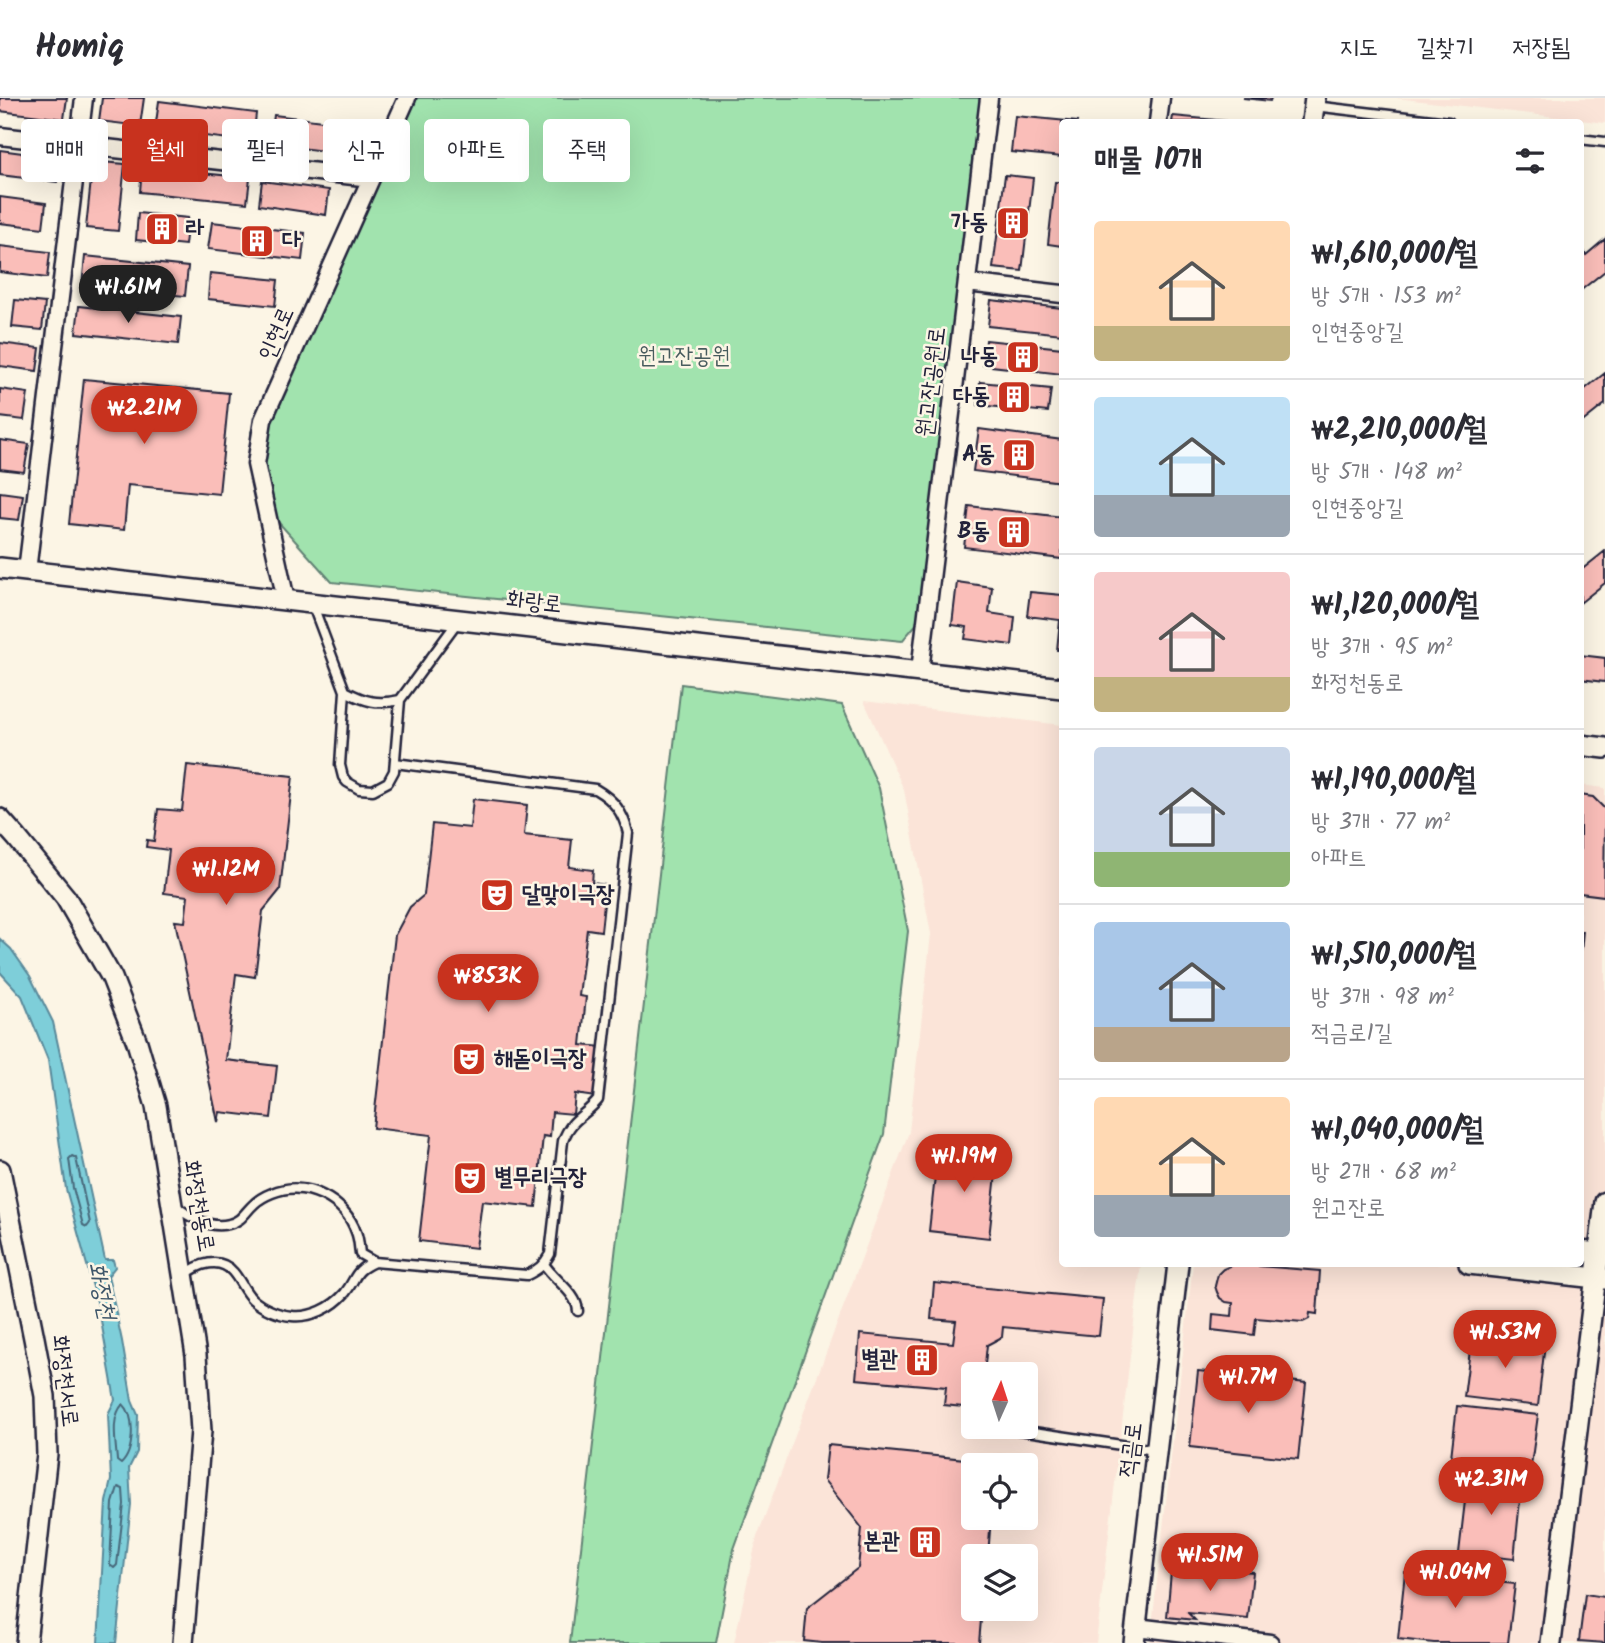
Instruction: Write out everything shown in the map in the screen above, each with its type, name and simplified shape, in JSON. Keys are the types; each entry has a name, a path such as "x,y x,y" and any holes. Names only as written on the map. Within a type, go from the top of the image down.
{"street":[{"path":"81,119 84,98"},
{"name":"인현로","path":"398,119 407,98"},
{"name":"원고잔공원로","path":"920,671 989,98"},
{"path":"1158,119 1161,98"},
{"path":"0,136 21,138"},
{"path":"108,148 323,173"},
{"path":"27,571 74,182"},
{"name":"인현로","path":"286,600 256,464 263,420 369,182"},
{"path":"967,283 1059,294"},
{"name":"화랑로","path":"0,568 1059,688"},
{"path":"1584,745 1605,747"},
{"name":"화정천동로","path":"0,819 65,898 112,978 137,1042 156,1106 196,1355 201,1431 183,1643"},
{"name":"화정천서로","path":"0,1170 44,1396 47,1454 26,1643"},
{"path":"1551,1643 1600,1279 1595,1253 1605,1202"},
{"name":"적금로","path":"1135,1635 1178,1267"},
{"path":"1495,1267 1600,1279"},
{"path":"1135,1635 1270,1643"}],"lane":[{"path":"1314,109 1418,119"},
{"path":"1584,139 1605,142"},
{"path":"312,603 345,691 340,765 343,777 359,789 373,790 388,782 394,771 400,701 459,620"},
{"path":"345,691 361,699 382,704 400,701"},
{"path":"173,1204 196,1220 227,1225 240,1220 255,1203 273,1192 295,1189 315,1192 333,1201 348,1215 357,1234 360,1254 374,1262 527,1275 544,1264 550,1254 563,1141 576,1119 598,1100 628,833 624,817 607,796 595,789 395,764"},
{"path":"184,1275 207,1263 222,1264 233,1271 252,1299 271,1311 292,1316 312,1314 331,1306 346,1292 356,1274 374,1262"},
{"path":"544,1264 551,1275 573,1296 578,1304 578,1311"},
{"path":"1038,1433 1156,1450"}],"shaded area":[{"path":"1396,98 1605,98 1605,123"},
{"path":"864,701 1059,725 1059,1267 1141,1267 1096,1643 734,1643 757,1537 909,1132 931,934 904,790"},
{"path":"1584,785 1605,788 1605,1643 1150,1643 1193,1267 1584,1267"}],"green space":[{"name":"원고잔공원","path":"401,98 983,98 919,621 902,641 332,582 271,514 251,432 271,394 364,182 410,182 410,119 392,119"},
{"path":"681,684 842,705 879,788 908,931 884,1134 734,1549 716,1643 570,1643"}],"water":[{"name":"화정천","path":"0,939 11,949 30,976 53,1022 105,1260 113,1260 115,1267 108,1276 132,1401 138,1415 137,1452 129,1468 131,1504 116,1643 98,1643 106,1502 111,1480 108,1414 115,1400 99,1309 66,1189 48,1060 22,996 0,972"}],"building":[{"path":"0,98 67,98 64,119 0,111"},
{"path":"102,98 144,98 141,119 122,119 122,124 99,119"},
{"path":"1243,98 1271,98 1270,101"},
{"path":"159,101 256,113 255,119 222,119 222,138 208,136 208,119 157,119"},
{"path":"274,115 306,119 273,119"},
{"path":"1015,116 1059,120 1059,157 1011,152"},
{"path":"1173,116 1205,119 1172,119"},
{"path":"309,119 323,121 323,151 309,149"},
{"path":"0,150 21,153 21,178 0,175"},
{"path":"108,163 122,164 123,182 118,231 86,228 91,182 108,182"},
{"path":"208,174 222,175 222,182 250,182 247,203 140,192 141,182 208,182"},
{"name":"가동","path":"1005,175 1033,178 1022,271 993,268"},
{"path":"262,182 329,190 326,215 259,205"},
{"path":"1055,182 1059,182 1059,246 1048,244"},
{"path":"0,197 46,203 43,228 0,223"},
{"name":"라","path":"138,213 188,218 185,245 136,240"},
{"name":"다","path":"212,222 305,233 302,260 208,249"},
{"path":"1605,239 1605,271 1584,288 1584,252 1586,255"},
{"path":"0,246 50,252 47,278 0,272"},
{"path":"85,256 188,267 185,296 82,286"},
{"path":"210,273 278,280 275,306 208,299"},
{"path":"15,300 45,303 42,330 12,327"},
{"name":"가동","path":"991,300 1059,308 1059,334 988,326"},
{"path":"79,306 181,317 178,344 76,333"},
{"name":"나동","path":"986,340 1059,348 1059,374 983,365"},
{"path":"0,343 40,348 37,371 0,366"},
{"path":"1605,373 1605,404 1584,421 1584,390"},
{"path":"84,379 229,393 219,494 128,485 124,530 69,524"},
{"name":"다동","path":"980,382 1051,389 1048,412 978,405"},
{"path":"0,389 28,393 24,420 0,417"},
{"name":"A동","path":"979,429 1059,440 1059,482 973,471"},
{"path":"0,440 29,444 24,472 0,469"},
{"path":"0,492 23,495 19,520 0,518"},
{"name":"B동","path":"969,506 1059,517 1059,559 964,547"},
{"path":"1605,551 1605,583 1584,600 1584,568"},
{"path":"957,582 992,587 989,613 1015,617 1012,645 965,639 967,627 952,625"},
{"path":"1030,592 1059,595 1059,620 1027,616"},
{"path":"1584,655 1605,658 1605,682 1584,679"},
{"path":"187,765 293,776 280,890 263,911 255,977 236,974 226,1060 277,1066 271,1118 220,1112 218,1122 175,921 185,922 188,896 164,893 169,850 146,847 147,840 154,841 158,809 182,811"},
{"path":"1584,796 1593,797 1605,809 1604,896 1584,894"},
{"path":"473,799 527,805 524,835 572,840 569,867 593,870 592,883 606,885 601,931 587,929 579,996 586,997 581,1045 602,1047 596,1097 575,1094 573,1114 552,1112 550,1137 543,1136 536,1207 482,1201 476,1248 419,1241 431,1135 373,1128 395,935 410,907 424,895 432,824 470,828"},
{"path":"938,1149 998,1156 989,1238 929,1231"},
{"path":"1271,1267 1320,1271 1317,1314 1310,1313 1309,1319 1303,1322 1256,1318 1254,1335 1212,1330 1213,1314 1232,1316 1233,1303 1220,1298 1215,1286 1218,1274 1223,1269"},
{"name":"별관","path":"934,1283 1103,1299 1099,1336 1003,1327 1002,1337 987,1345 985,1362 961,1362 961,1407 944,1405 946,1387 856,1379 860,1334 953,1343 956,1321 931,1319"},
{"path":"1472,1334 1545,1343 1538,1406 1464,1397"},
{"path":"1198,1371 1306,1383 1298,1459 1190,1447"},
{"path":"1457,1406 1538,1415 1531,1466 1451,1457"},
{"name":"본관","path":"828,1445 961,1459 961,1530 990,1530 989,1544 961,1544 961,1621 981,1621 979,1643 804,1641 807,1608 858,1568 862,1528 824,1480"},
{"path":"1468,1475 1522,1481 1514,1559 1459,1553"},
{"path":"1182,1565 1253,1572 1248,1619 1188,1613 1195,1620 1167,1617 1171,1572 1181,1573"},
{"path":"1405,1572 1515,1584 1508,1643 1434,1643 1398,1639"},
{"path":"1585,1594 1605,1597 1605,1643 1579,1641"}],"place":[{"name":"가동","path":"1013,223"},
{"name":"라","path":"162,229"},
{"name":"다","path":"257,241"},
{"name":"나동","path":"1023,357"},
{"name":"다동","path":"1014,397"},
{"name":"A동","path":"1019,455"},
{"name":"B동","path":"1014,532"},
{"name":"달맞이극장","path":"497,895"},
{"name":"해돋이극장","path":"469,1059"},
{"name":"별무리극장","path":"470,1178"},
{"name":"별관","path":"922,1360"},
{"name":"본관","path":"925,1542"}]}
